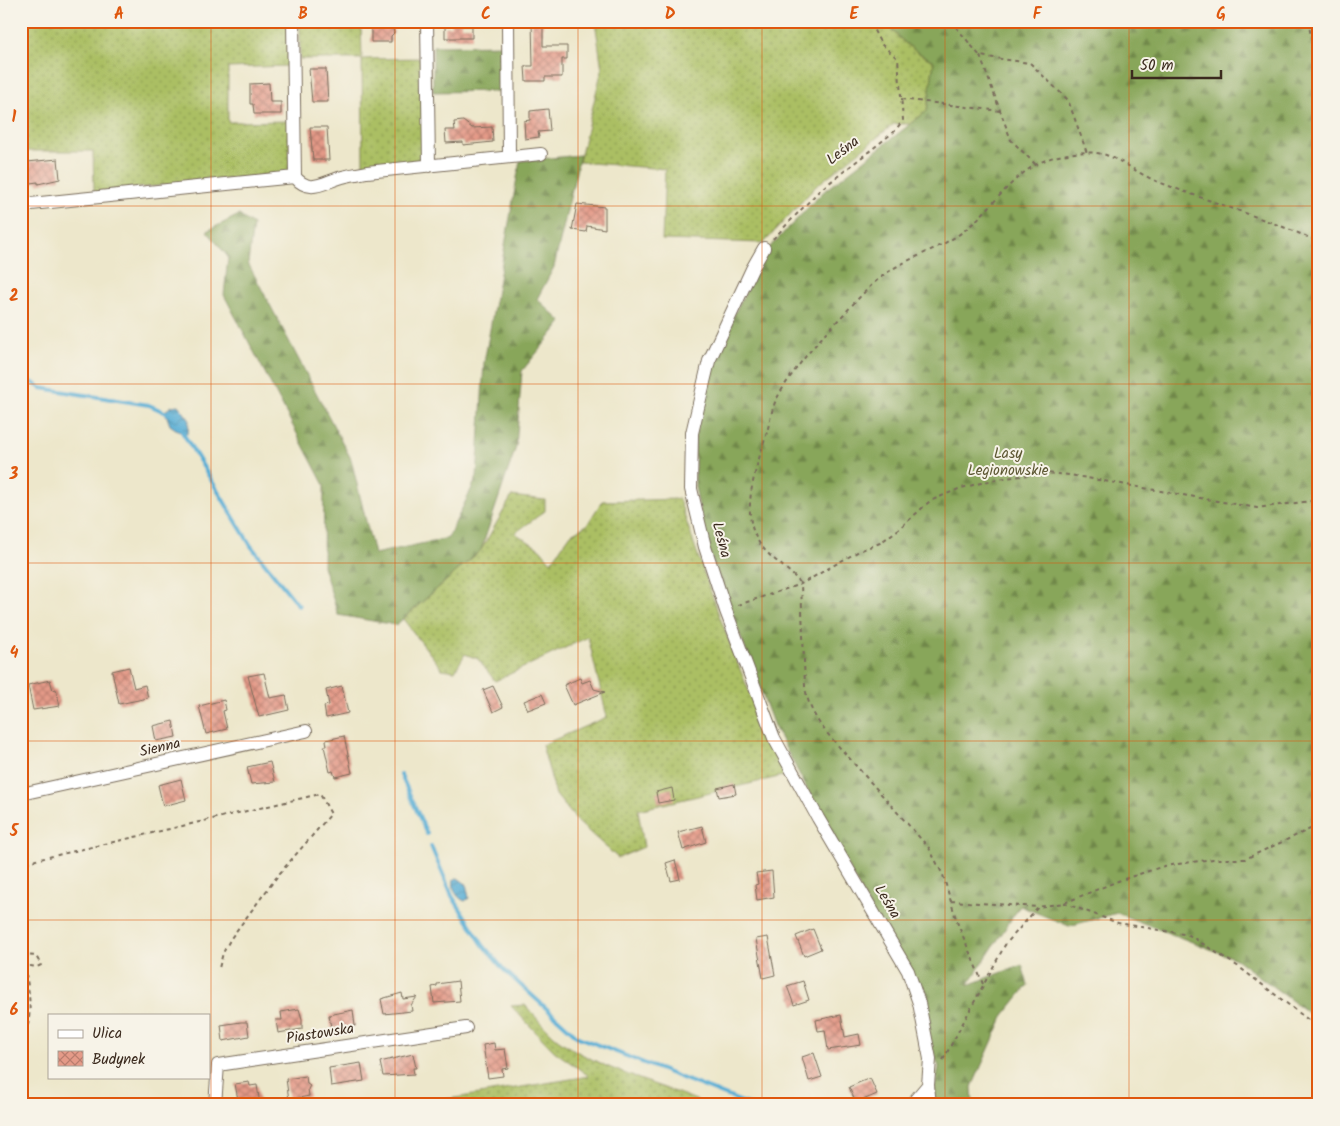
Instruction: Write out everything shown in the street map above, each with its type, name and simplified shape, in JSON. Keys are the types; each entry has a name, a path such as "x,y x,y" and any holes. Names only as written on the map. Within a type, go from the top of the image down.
{"street":[{"path":"293,21 295,177 300,183 316,187 349,175 541,154"},
{"path":"427,21 428,166"},
{"path":"508,21 509,156"},
{"path":"21,205 295,177"},
{"name":"Leśna","path":"764,248 709,361 692,433 692,489 705,547 726,611 774,738 818,818 908,971 919,1004 930,1059 928,1085 930,1105"},
{"name":"Sienna","path":"21,794 306,731"},
{"name":"Piastowska","path":"215,1105 218,1065 466,1028"},
{"path":"911,1105 928,1085"}],"path":[{"name":"Leśna","path":"764,248 819,191 895,131 903,120 898,58 882,44 869,21"},
{"path":"951,21 980,56 1011,140 1035,164"},
{"path":"1308,21 1319,75"},
{"path":"980,56 1030,63 1068,100 1087,153"},
{"path":"901,99 1000,112"},
{"path":"983,984 957,922 943,876 929,848 826,732 815,718 807,701 802,584 768,554 757,540 750,513 754,477 775,401 793,373 814,346 869,288 886,273 928,253 965,230 1020,174 1035,164 1062,155 1087,153 1106,155 1153,180 1295,231 1319,242"},
{"path":"726,611 776,590 802,584 859,551 880,543 899,529 930,501 961,488 997,479 1045,473 1070,475 1257,508 1319,500"},
{"path":"21,884 24,873 22,863 320,794 331,814 279,874 231,938 223,953 220,968"},
{"path":"951,901 1038,906 1064,903 1118,881 1164,866 1213,859 1245,859 1319,825"},
{"path":"1064,903 1118,923 1189,935 1239,967 1319,1028"},
{"path":"942,1062 1005,945 1038,906"},
{"path":"21,950 29,991 26,1036 21,1044"},
{"path":"22,955 36,956 40,960 41,965 37,967 24,964"}],"green space":[{"path":"21,21 289,21 289,66 228,68 228,122 290,121 290,173 94,192 93,151 21,151"},
{"path":"300,21 361,21 362,59 300,59"},
{"path":"595,21 886,21 895,34 907,45 934,61 927,111 910,124 894,124 816,186 764,243 662,240 665,169 579,162 602,69"},
{"name":"Lasy Legionowskie","path":"886,21 1319,21 1319,1021 1236,959 1117,913 1069,926 1020,906 968,985 1022,965 1028,985 1004,1015 972,1087 973,1105 931,1105 939,1067 907,979 774,726 707,546 695,487 695,435 713,356 767,250 823,192 927,111 934,61 895,34"},
{"path":"504,45 504,91 433,92 433,46"},
{"path":"423,58 424,157 422,160 363,166 362,59"},
{"path":"580,155 554,267 537,299 562,322 522,371 516,447 481,550 396,625 338,615 323,566 324,485 224,295 228,257 207,231 239,215 253,225 248,263 351,459 374,554 448,538 477,477 484,363 520,161"},
{"path":"512,496 545,500 545,511 515,533 540,549 551,562 571,534 587,525 602,501 679,499 728,639 756,708 787,775 638,810 644,847 618,858 578,822 556,795 542,745 607,717 588,637 495,681 478,659 465,654 455,671 442,669 403,619 481,550"},
{"path":"525,1005 553,1035 580,1053 616,1070 708,1105 412,1105 589,1076 554,1051 511,1006"}],"water":[{"path":"178,405 189,419 188,433 183,434 170,425 165,411 172,406"},
{"path":"458,878 466,884 469,898 465,901 459,898 454,889 454,879"}],"building":[{"path":"371,21 391,21 394,33 391,36 391,42 371,42"},
{"path":"451,21 461,21 461,26 472,26 472,38 445,38 445,27 451,26"},
{"path":"532,21 543,21 543,46 567,46 567,59 562,59 562,77 545,77 545,81 526,81 525,66 533,66"},
{"path":"309,69 326,69 328,102 312,102"},
{"path":"269,83 270,102 281,102 281,114 254,114 253,104 250,104 250,84"},
{"path":"548,109 550,131 538,132 539,137 525,139 524,121 530,120 530,111"},
{"path":"463,121 472,128 492,127 493,142 463,145 463,142 446,143 445,130 455,130 454,122"},
{"path":"310,127 327,127 329,160 313,160"},
{"path":"58,159 60,179 38,184 38,182 30,183 27,162"},
{"path":"577,204 605,207 605,229 587,226 586,232 572,230"},
{"path":"129,667 134,688 145,685 148,698 119,704 112,671"},
{"path":"264,673 270,698 286,695 289,710 259,717 248,676"},
{"path":"580,678 582,683 590,680 594,689 605,692 573,705 564,685"},
{"path":"50,680 53,690 56,689 60,706 33,710 28,685"},
{"path":"342,686 348,713 326,718 324,706 329,705 326,690"},
{"path":"493,686 503,707 493,712 483,690"},
{"path":"542,694 546,703 528,710 524,701"},
{"path":"224,700 226,710 223,711 227,729 206,734 199,706"},
{"path":"173,721 176,737 156,741 153,726"},
{"path":"344,736 352,773 335,777 333,771 330,772 324,746 327,746 326,740"},
{"path":"270,762 275,782 251,784 247,767"},
{"path":"181,779 186,800 163,806 158,785"},
{"path":"734,784 736,794 719,797 717,788"},
{"path":"672,788 674,800 658,803 656,792"},
{"path":"702,826 706,842 683,850 678,832"},
{"path":"675,860 680,879 671,881 666,863"},
{"path":"772,871 774,897 757,900 755,885 758,884 756,873"},
{"path":"813,929 821,949 804,956 796,936"},
{"path":"768,937 775,975 763,978 756,939"},
{"path":"458,981 460,1001 434,1003 432,987 437,986 437,984"},
{"path":"803,981 809,1000 794,1005 787,986"},
{"path":"402,993 403,999 417,997 411,1005 412,1011 384,1014 381,999"},
{"path":"299,1009 302,1029 278,1033 276,1020 282,1020 281,1012"},
{"path":"353,1010 355,1026 331,1028 329,1015"},
{"path":"841,1015 845,1037 859,1034 861,1045 828,1050 825,1030 818,1031 816,1020"},
{"path":"247,1022 249,1036 223,1041 221,1025"},
{"path":"494,1043 495,1050 505,1049 508,1068 502,1069 503,1076 488,1078 483,1045"},
{"path":"814,1053 822,1077 809,1081 802,1057"},
{"path":"413,1054 416,1068 413,1068 414,1074 383,1076 380,1062"},
{"path":"361,1063 364,1081 331,1086 329,1068"},
{"path":"306,1076 307,1084 310,1086 308,1089 309,1096 289,1100 286,1079"},
{"path":"870,1078 877,1094 856,1103 849,1087"},
{"path":"249,1082 250,1086 257,1085 260,1105 239,1105 235,1084"}],"waterway":[{"path":"21,375 41,388 149,405 169,414"},
{"path":"181,430 251,546 299,606"},
{"path":"401,775 427,834"},
{"path":"431,846 452,896 483,945 504,970 578,1037 750,1105"}]}
